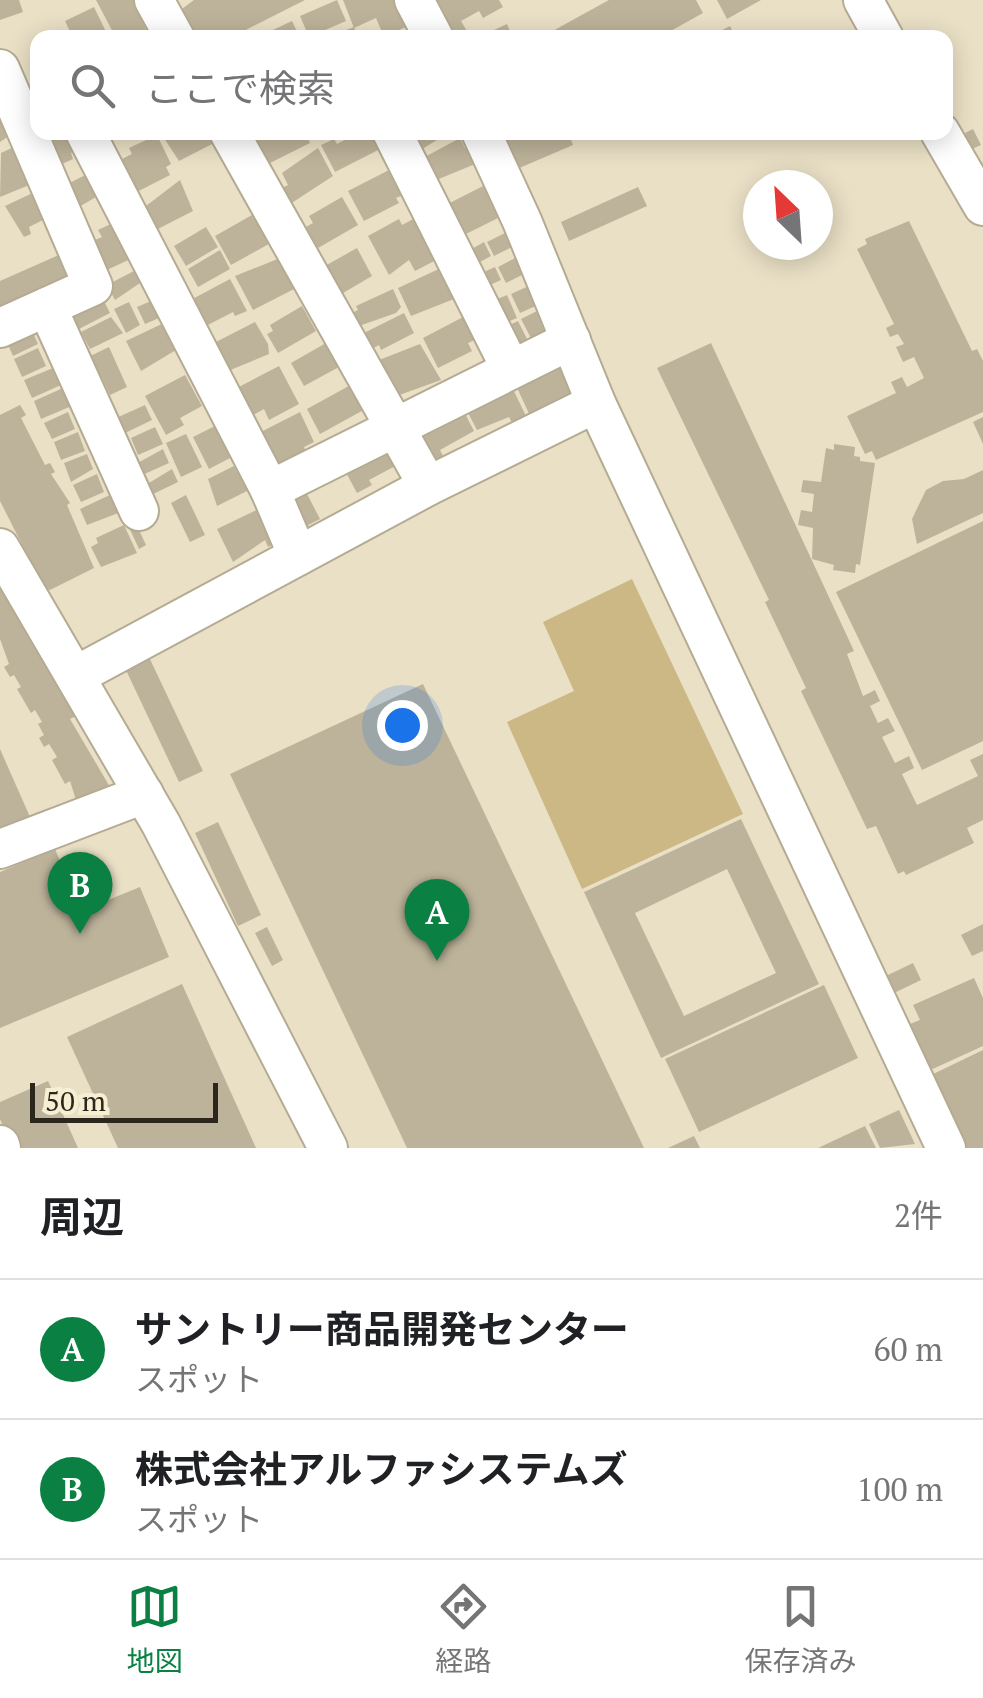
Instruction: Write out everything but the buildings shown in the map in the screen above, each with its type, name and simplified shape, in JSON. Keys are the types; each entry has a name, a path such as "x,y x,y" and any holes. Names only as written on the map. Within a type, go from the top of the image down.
{"street":[{"path":"154,0 171,30"},
{"path":"863,0 880,30"},
{"path":"0,69 30,124"},
{"path":"0,328 93,286 36,140"},
{"path":"89,140 270,490 298,556"},
{"path":"234,140 428,486"},
{"path":"396,140 511,369"},
{"path":"484,140 596,403 946,1148"},
{"path":"945,140 983,206"},
{"path":"47,307 139,511"},
{"path":"270,490 572,340"},
{"path":"77,675 428,486 596,403"},
{"path":"1,551 144,794 328,1148"},
{"path":"0,850 144,794"}],"shaded area":[{"path":"632,579 743,814 582,889 507,722 574,691 543,622"}],"place":[{"name":"株式会社アルファシステムズ","path":"80,934"},
{"name":"サントリー商品開発センター","path":"437,961"}]}
